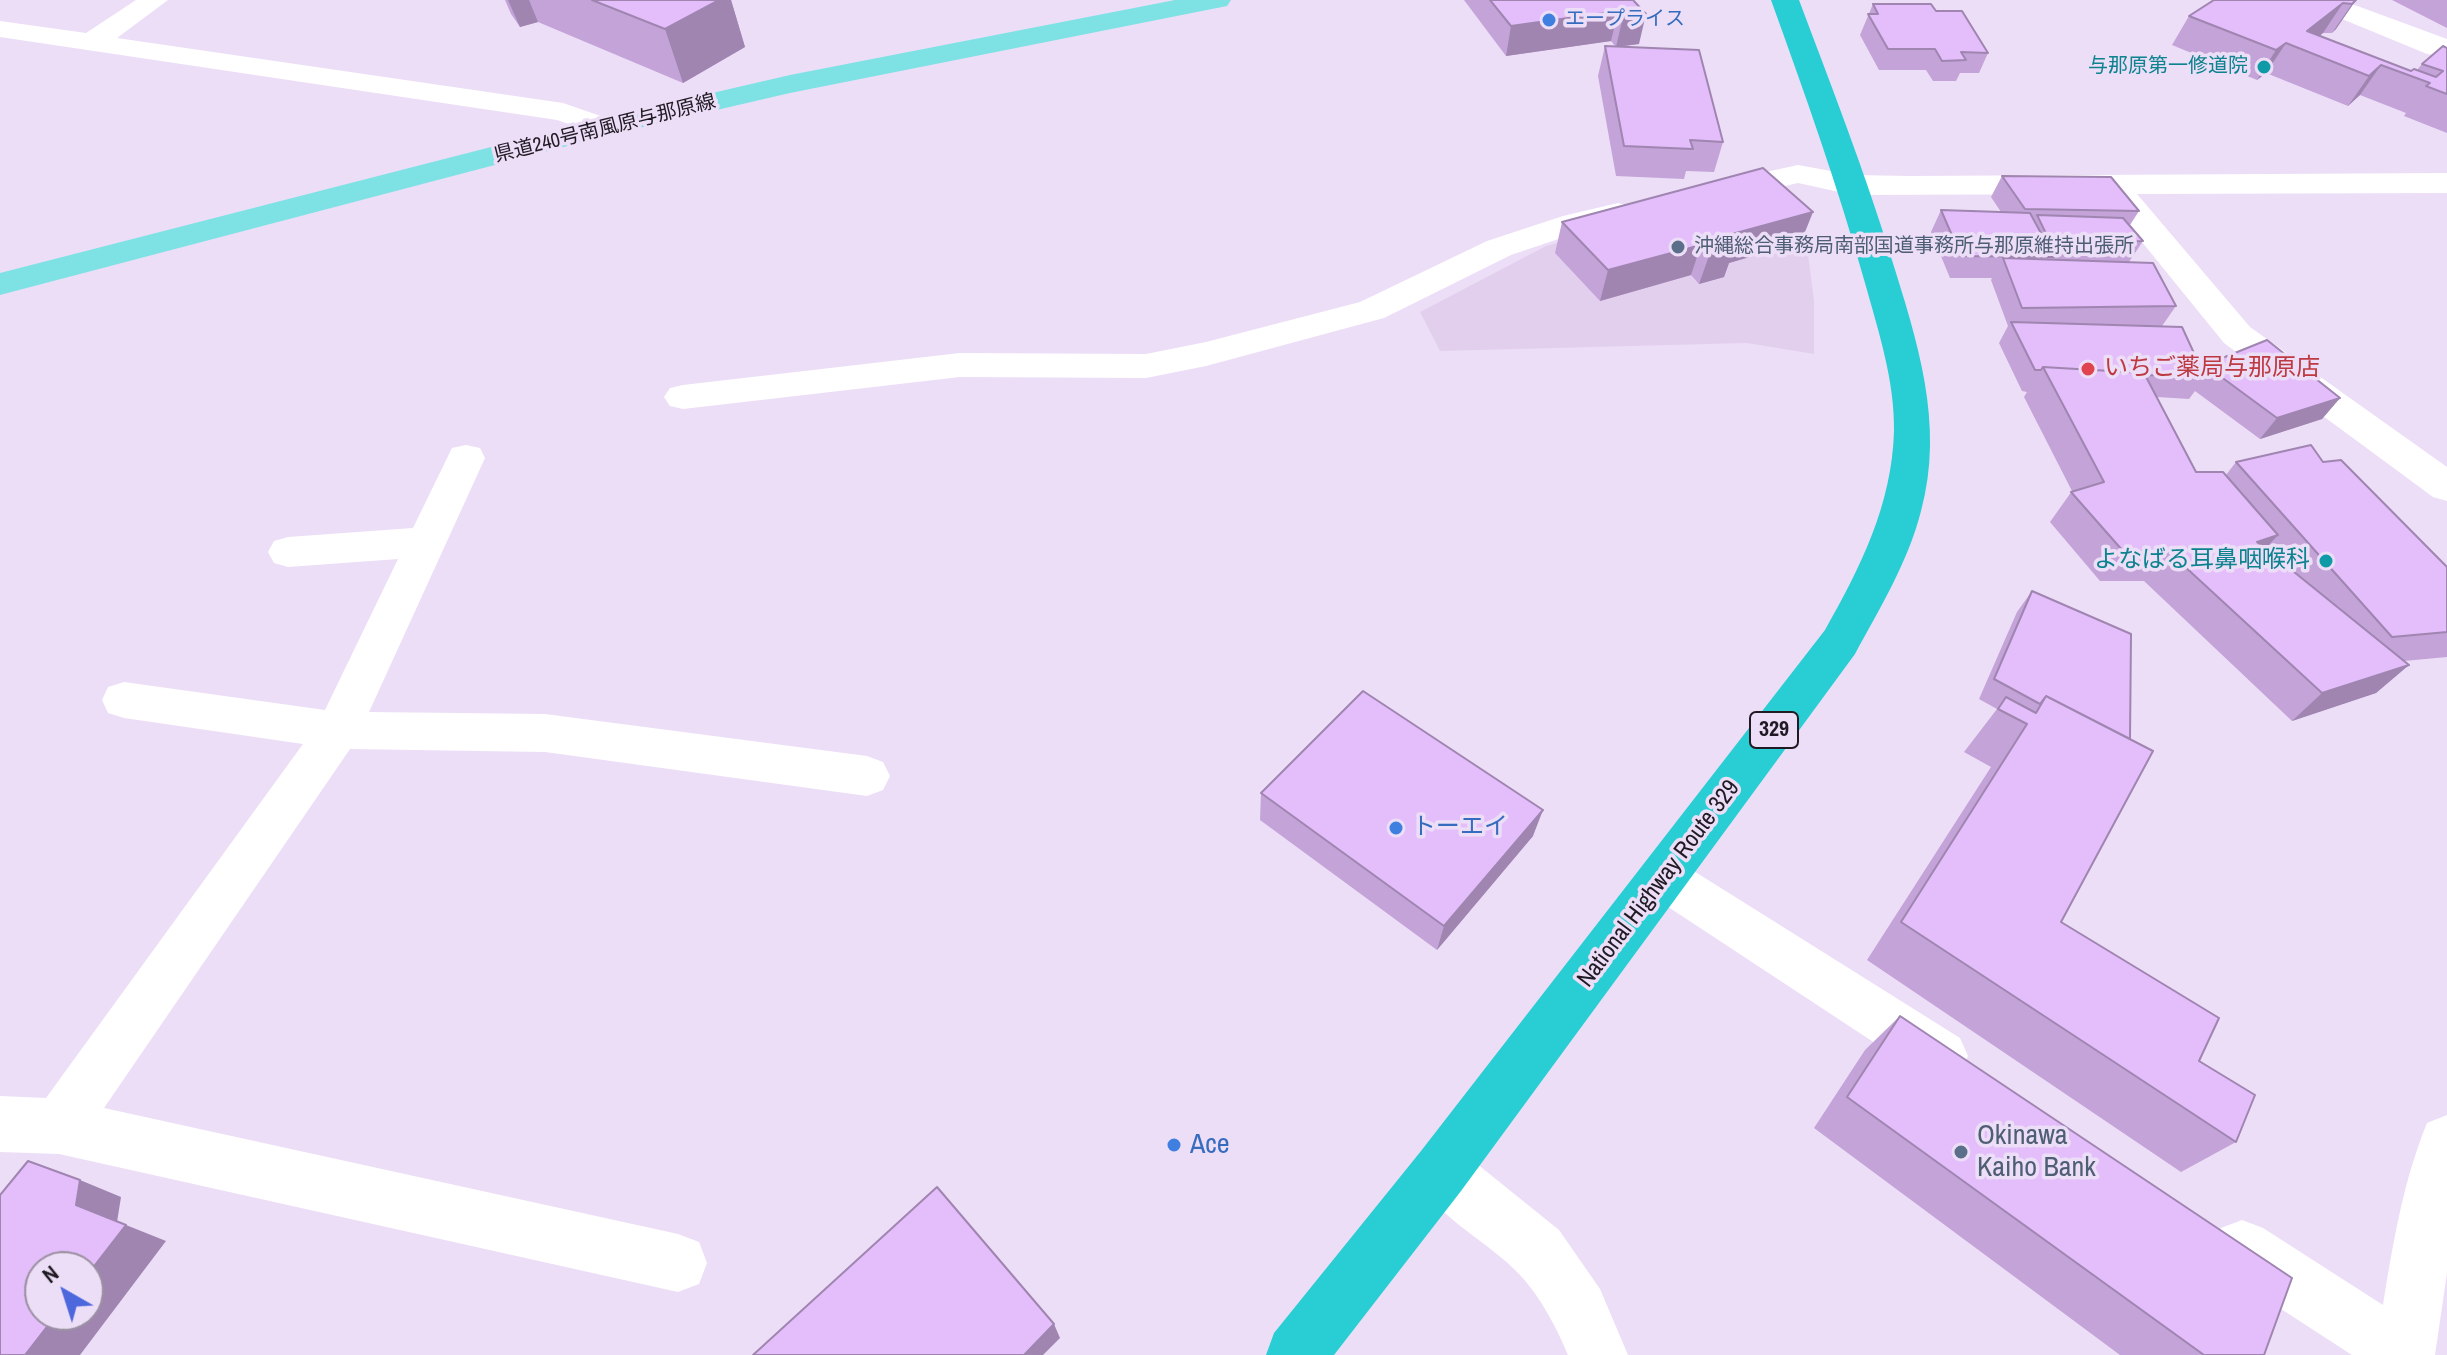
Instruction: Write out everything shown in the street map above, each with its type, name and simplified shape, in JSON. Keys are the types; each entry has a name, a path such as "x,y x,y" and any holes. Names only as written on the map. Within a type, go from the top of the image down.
{"highway":[{"name":"National Highway Route 329","path":"1296,1355 1441,1171 1840,642 1879,570 1902,510 1913,431 1904,357 1853,185 1785,0"}],"main road":[{"name":"県道240号南風原与那原線","path":"0,284 604,127 837,74 1217,0"}],"street":[{"path":"90,43 154,0"},
{"path":"2340,8 2437,48 2447,48"},
{"path":"0,29 563,112 604,127"},
{"path":"683,397 960,365 1146,366 1372,310 1499,248 1575,223 1798,174 1853,185 2447,183"},
{"path":"2113,186 2237,335 2447,487"},
{"path":"59,1126 338,730 466,458"},
{"path":"288,552 426,542"},
{"path":"124,700 338,730 545,733 867,776"},
{"path":"1664,878 1982,1082"},
{"path":"0,1124 59,1126 678,1263"},
{"path":"2207,1227 2405,1355 2426,1218 2447,1143"},
{"path":"1441,1171 1538,1251 1579,1310 1598,1355"}],"shaded area":[{"path":"1790,193 1808,254 1814,301 1814,354 1747,343 1440,351 1420,312 1546,246 1649,217"}],"building":[{"path":"592,0 719,0 665,29"},
{"path":"1490,0 1633,0 1646,14 1623,17 1618,11 1511,26"},
{"path":"2214,0 2356,0 2352,4 2343,3 2307,31 2411,71 2414,69 2436,77 2443,71 2422,64 2443,46 2447,48 2447,94 2426,86 2430,83 2381,65 2369,76 2286,43 2276,50 2189,16"},
{"path":"1873,4 1931,4 1936,11 1962,11 1988,53 1961,52 1966,60 1942,61 1935,49 1888,49 1868,14 1878,14"},
{"path":"1605,46 1699,50 1723,142 1690,140 1693,149 1624,146"},
{"path":"1763,168 1813,212 1725,236 1735,246 1710,253 1701,245 1608,270 1562,222"},
{"path":"2002,176 2111,177 2139,211 2025,209"},
{"path":"1941,210 2030,213 2054,257 1961,256"},
{"path":"2037,215 2123,218 2143,241 2095,242 2098,250 2054,250"},
{"path":"2003,258 2153,263 2176,306 2022,308"},
{"path":"2011,322 2182,327 2205,377 2043,367 2035,370"},
{"path":"2267,340 2340,398 2277,418 2205,365"},
{"path":"2043,367 2144,373 2196,472 2223,472 2278,535 2257,542 2409,665 2322,693 2169,552 2123,551 2071,492 2104,482"},
{"path":"2311,445 2323,462 2341,460 2447,567 2447,632 2392,637 2236,462"},
{"path":"2032,591 2131,634 2130,739 2046,696 2040,704 1994,679"},
{"name":"トーエイ","path":"1363,691 1543,810 1444,926 1261,793"},
{"path":"2046,696 2153,751 2061,922 2219,1018 2199,1061 2255,1095 2236,1142 1901,922 2027,724 1998,709 2006,697 2036,713"},
{"path":"1900,1016 2292,1278 2264,1355 2204,1355 1847,1097"},
{"path":"28,1161 80,1180 76,1205 126,1225 104,1253 24,1251 24,1331 44,1331 25,1355 0,1355 0,1195"},
{"path":"937,1187 1054,1324 1024,1355 753,1355"}],"place":[{"name":"エープライス","path":"1549,20"},
{"name":"与那原第一修道院","path":"2264,67"},
{"name":"沖縄総合事務局南部国道事務所与那原維持出張所","path":"1678,247"},
{"name":"いちご薬局与那原店","path":"2088,369"},
{"name":"よなばる耳鼻咽喉科","path":"2326,561"},
{"name":"トーエイ","path":"1396,828"},
{"name":"Ace","path":"1174,1145"},
{"name":"Okinawa Kaiho Bank","path":"1961,1152"}]}
